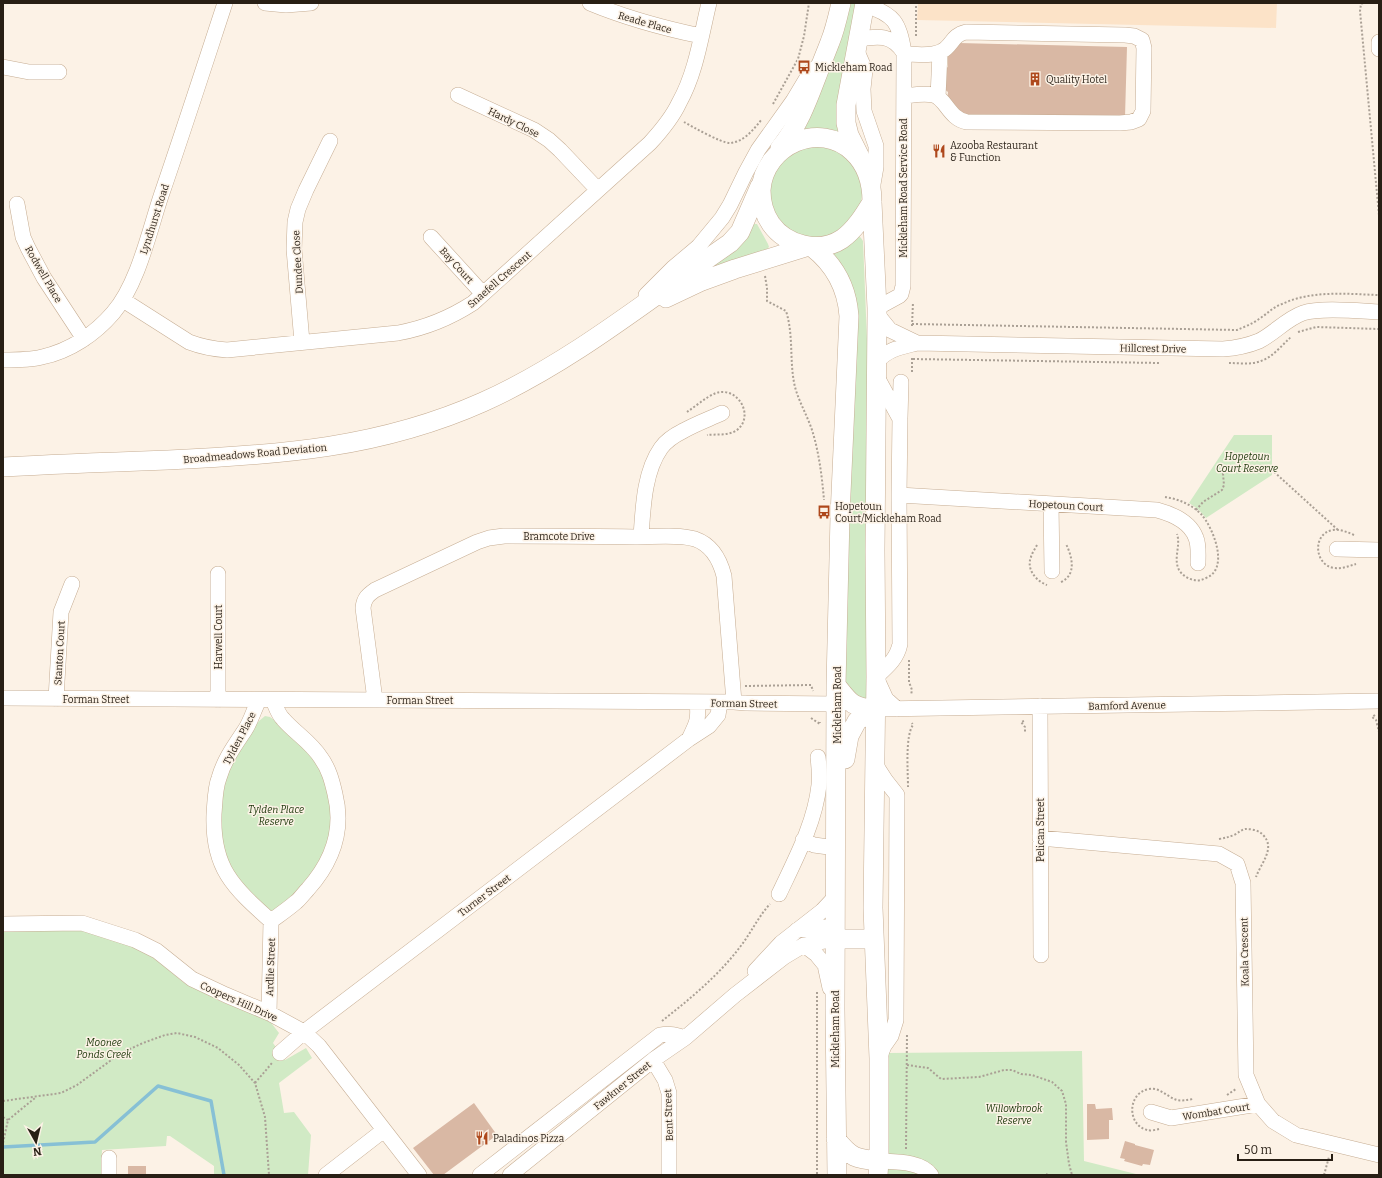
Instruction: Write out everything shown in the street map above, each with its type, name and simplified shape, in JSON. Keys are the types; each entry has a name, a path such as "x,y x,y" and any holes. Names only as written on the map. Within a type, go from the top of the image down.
{"main road":[{"path":"841,3 831,41 800,119 789,137 766,168 762,182 761,197 764,211 772,224 782,235 795,243 810,246 827,245 841,240 852,231 872,197"},
{"path":"865,4 846,105 846,123 849,134 864,166 872,197 877,311 874,932 879,1058 878,1168"},
{"path":"775,156 788,145 804,138 822,138 839,142 853,152 864,166"},
{"name":"Broadmeadows Road Deviation","path":"3,467 199,458 309,450 373,439 415,428 453,414 483,402 543,371 622,319 730,243 740,232 762,182"},
{"name":"Broadmeadows Road Deviation","path":"622,319 702,281 754,262 810,246"},
{"name":"Mickleham Road","path":"810,246 819,252 841,282 846,294 849,316 840,516 836,684 835,1009 837,1175"},
{"path":"836,684 848,700 858,707 876,710"},
{"path":"836,803 849,736 857,720 876,710"},
{"path":"836,932 874,932"},
{"path":"836,1139 852,1155 878,1168"},
{"path":"850,1175 851,1171 860,1164 878,1168"}],"street":[{"name":"Lyndhurst Road","path":"3,360 42,357 70,347 84,339 112,314 123,300 142,254 225,3"},
{"path":"265,3 311,3"},
{"name":"Reade Place","path":"590,3 609,11 662,28 701,36"},
{"name":"Snaefell Crescent","path":"123,300 189,342 213,349 227,350 379,336 414,330 432,324 463,310 473,303 650,143 672,116 680,103 687,86 709,3"},
{"name":"Mickleham Road Service Road","path":"865,4 880,10 895,22 902,36 904,53 903,286 899,296 877,311"},
{"path":"872,197 876,167 876,146 864,111 863,90 865,70 857,44 875,36 890,39 900,46 904,53 931,54 944,50 956,36 966,32 1125,35 1134,36 1142,40 1144,48 1142,111 1139,120 1131,122 967,122 960,121 956,118 938,98 930,95 904,96"},
{"path":"1379,42 1379,49"},
{"path":"938,98 940,52"},
{"path":"622,319 673,268 698,247 711,232 730,205 758,150 793,101 811,71 821,65"},
{"path":"3,67 29,72 59,72"},
{"name":"Hardy Close","path":"458,95 534,130 549,140 598,190"},
{"name":"Dundee Close","path":"302,342 294,249 295,222 298,209 306,190 330,141"},
{"name":"Rodwell Place","path":"17,204 28,248 44,278 84,339"},
{"name":"Bay Court","path":"431,237 483,294"},
{"name":"Hillcrest Drive","path":"877,370 882,355 917,343 1224,349 1242,347 1260,340 1289,319 1304,312 1321,310 1379,312"},
{"name":"Hillcrest Drive","path":"877,311 890,330 917,343"},
{"path":"877,370 900,419"},
{"path":"897,709 886,699 876,677 895,657 900,644 899,495 901,382"},
{"path":"641,537 649,474 662,447 682,431 722,413"},
{"name":"Hopetoun Court","path":"899,495 1157,510 1174,515 1188,526 1196,538 1198,563"},
{"path":"1051,504 1052,571"},
{"name":"Bramcote Drive","path":"375,700 363,608 364,600 367,596 375,590 466,546 489,538 504,536 686,538 696,540 707,546 715,553 721,564 724,576 739,685 727,702"},
{"path":"1337,549 1379,550"},
{"name":"Harwell Court","path":"218,574 218,700"},
{"name":"Stanton Court","path":"56,699 61,612 72,584"},
{"name":"Forman Street","path":"3,698 727,702 836,704"},
{"path":"266,700 321,758 331,775 338,802 336,838 330,857 319,877 297,902 271,921"},
{"name":"Tylden Place","path":"266,700 230,752 218,778 214,808 214,833 219,858 232,883 271,921"},
{"name":"Turner Street","path":"689,739 697,724 697,702"},
{"name":"Turner Street","path":"280,1053 304,1032 689,739 709,726 727,702"},
{"name":"Bamford Avenue","path":"876,710 1040,706 1378,707"},
{"name":"Pelican Street","path":"1040,706 1040,954"},
{"path":"779,894 803,840 813,812 819,786 818,757"},
{"path":"875,764 897,795 896,1020 892,1036 884,1046 879,1058"},
{"name":"Koala Crescent","path":"1040,838 1219,854 1237,864 1243,883 1246,1075 1254,1104 1273,1121 1296,1135 1379,1155"},
{"path":"803,840 814,845 836,848"},
{"name":"Fawkner Street","path":"735,995 781,943 822,910 836,896"},
{"name":"Ardlie Street","path":"269,1013 271,921"},
{"name":"Coopers Hill Drive","path":"3,924 82,923 135,940 157,951 192,979 269,1013 304,1032 318,1046 419,1175"},
{"path":"796,930 817,927 836,932"},
{"name":"Fawkner Street","path":"510,1175 653,1060 685,1038 735,995 784,957 804,945 836,932"},
{"path":"804,945 816,954 825,965 835,1009"},
{"path":"480,1175 660,1035 674,1034 685,1038"},
{"name":"Bent Street","path":"653,1060 666,1080 669,1092 669,1175"},
{"name":"Wombat Court","path":"1151,1112 1171,1118 1254,1104"},
{"path":"326,1175 384,1130"},
{"path":"109,1158 109,1175"},
{"path":"878,1168 902,1163 924,1168 931,1175"}],"path":[{"path":"771,106 798,59 804,36 809,3"},
{"path":"1363,3 1361,4 1360,12 1379,215"},
{"path":"687,116 683,122 728,143 749,134 765,115"},
{"path":"764,275 767,288 767,301 786,311 790,322 791,368 801,407 812,430 819,459 824,505"},
{"path":"912,324 1237,330 1261,318 1281,304 1300,298 1313,295 1379,295"},
{"path":"1196,510 1203,502 1222,490 1224,484 1223,474 1228,469 1247,467 1267,469 1272,470 1338,530"},
{"path":"1372,717 1378,707"},
{"path":"1367,714 1376,720 1379,732"},
{"path":"1216,840 1226,838 1247,829 1254,830 1264,835 1268,842 1268,853 1259,869 1255,881"},
{"path":"3,1101 60,1093 77,1085 121,1053 165,1035 177,1033 195,1037 218,1048 238,1065 255,1083 265,1117 269,1175"},
{"path":"255,1083 280,1053"},
{"path":"902,1163 907,1146 907,1065 928,1068 941,1079 979,1077 1004,1070 1012,1070 1021,1074 1032,1075 1052,1082 1062,1091 1066,1104 1066,1142 1072,1175"},
{"path":"1236,1084 1236,1089 1254,1104"},
{"path":"3,1142 8,1120 36,1097"},
{"path":"3,1117 8,1120"},
{"path":"1324,1175 1329,1156 1336,1158"}],"shaded area":[{"path":"918,3 1277,3 1276,28 917,20"}],"green space":[{"path":"848,3 857,3 842,135 805,134 803,129"},
{"path":"816,146 833,150 848,160 858,175 862,192 858,209 848,224 833,234 816,238 799,234 784,224 774,209 770,192 774,175 784,160 799,150"},
{"path":"754,224 757,224 768,244 769,247 767,249 699,272 746,236"},
{"path":"859,236 863,241 868,364 868,700 864,702 845,686 844,675 854,337 827,251"},
{"name":"Hopetoun Court Reserve","path":"1234,435 1272,435 1272,475 1206,518 1198,509 1189,503"},
{"name":"Tylden Place Reserve","path":"265,716 270,717 283,726 310,751 332,795 330,845 303,890 271,912 239,884 221,850 219,795 238,747 259,721"},
{"name":"Moonee Ponds Creek","path":"3,931 87,931 120,941 151,955 183,982 222,1002 269,1020 279,1033 273,1043 285,1060 306,1048 312,1058 279,1083 284,1113 294,1112 311,1135 308,1175 214,1175 214,1166 170,1136 167,1136 166,1146 102,1150 101,1175 3,1175"},
{"name":"Willowbrook Reserve","path":"1082,1051 1084,1161 1140,1175 887,1175 888,1053"}],"building":[{"name":"Quality Hotel","path":"959,43 1127,47 1125,117 958,114 947,103 948,92 943,88 943,70 948,67 948,56"},
{"path":"474,1103 497,1135 443,1175 434,1175 413,1148"},
{"path":"1087,1104 1095,1104 1096,1109 1112,1108 1113,1120 1109,1120 1109,1139 1087,1140"},
{"path":"1125,1141 1154,1150 1150,1165 1143,1164 1142,1166 1124,1161 1125,1159 1120,1158"},
{"path":"128,1166 146,1166 146,1175 128,1175"}],"waterway":[{"name":"Moonee Ponds Creek","path":"3,1147 95,1142 158,1086 211,1101 224,1175"}],"place":[{"name":"Mickleham Road","path":"804,67"},
{"name":"Quality Hotel","path":"1035,79"},
{"name":"Azooba Restaurant & Function","path":"939,151"},
{"name":"Hopetoun Court/Mickleham Road","path":"824,512"},
{"name":"Paladinos Pizza","path":"482,1138"}]}
